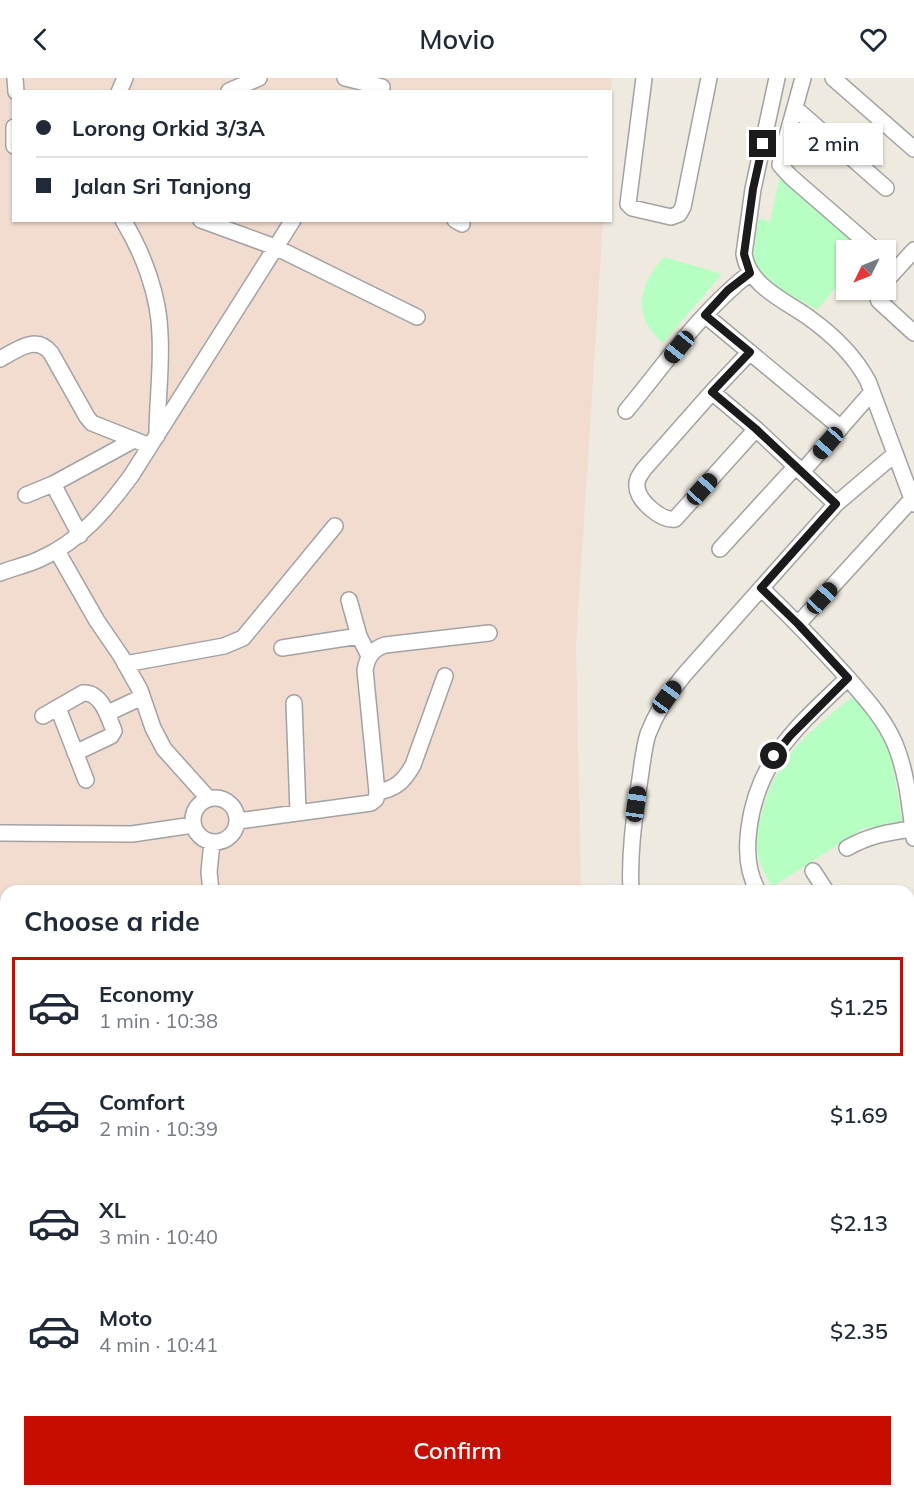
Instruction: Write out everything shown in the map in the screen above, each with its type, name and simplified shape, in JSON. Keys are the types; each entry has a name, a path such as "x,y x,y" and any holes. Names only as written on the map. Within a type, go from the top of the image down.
{"street":[{"path":"232,90 259,78"},
{"path":"345,78 382,85"},
{"path":"644,78 628,204 632,208 671,217 679,214 683,207 709,78"},
{"path":"777,78 753,189 744,254 750,273 766,288 809,318 841,345 864,373 913,502 798,624"},
{"path":"804,78 780,165 863,240"},
{"path":"833,78 914,149"},
{"path":"795,108 886,189"},
{"path":"124,222 146,270 158,313 160,343 153,441"},
{"path":"206,222 275,248 417,317"},
{"path":"0,573 57,551 80,535 116,496 292,222"},
{"path":"626,411 705,315 728,290 750,273"},
{"path":"879,300 914,333"},
{"path":"705,315 841,428"},
{"path":"0,359 33,343 43,345 51,353 92,423 134,440 153,441"},
{"path":"750,352 712,392 637,480 637,490 652,509 665,518 675,519 756,429"},
{"path":"712,392 756,429 836,504"},
{"path":"720,549 841,428 872,392"},
{"path":"26,495 53,484 134,440"},
{"path":"631,885 630,855 633,824 645,747 651,728 667,697 836,504 895,454"},
{"path":"53,484 80,535"},
{"path":"125,664 224,646 243,638 335,526"},
{"path":"57,551 97,621 125,664 164,748 208,798"},
{"path":"761,588 848,678 877,712 896,746 906,785 913,834 876,834 847,848"},
{"path":"349,600 359,636 369,656"},
{"path":"238,821 298,811 366,805 376,799 365,670 369,656 378,647 385,645 489,633"},
{"path":"282,648 359,636"},
{"path":"377,792 390,790 406,778 416,757 445,676"},
{"path":"756,885 749,866 747,842 751,808 758,788 774,756 790,736 848,678"},
{"path":"44,716 83,693 95,696 108,713 114,731 111,736 75,753"},
{"path":"108,713 142,697"},
{"path":"294,703 298,811"},
{"path":"58,708 86,780"},
{"path":"216,797 229,802 234,807 238,821 236,828 227,839 212,842 200,836 193,825 195,808 208,798 216,797"},
{"path":"0,833 111,835 193,825"},
{"path":"210,885 209,872 212,842"},
{"path":"813,871 822,885"}],"shaded area":[{"path":"0,78 612,78 611,90 12,90 12,222 603,222 576,646 581,885 0,885"}],"green space":[{"path":"781,172 859,240 836,240 836,287 817,310 780,289 763,274 750,273 754,260 759,218 770,222"},
{"path":"664,257 722,274 663,343 646,322 642,300 649,278"},
{"path":"854,695 889,746 903,824 864,828 775,885 771,885 756,848 762,812 777,774 786,759 823,721"}],"route":[{"path":"763,144 753,189 744,254 750,273 728,290 705,315 750,352 712,392 756,429 836,504 761,588 816,642 848,678 790,736 774,756"}]}
